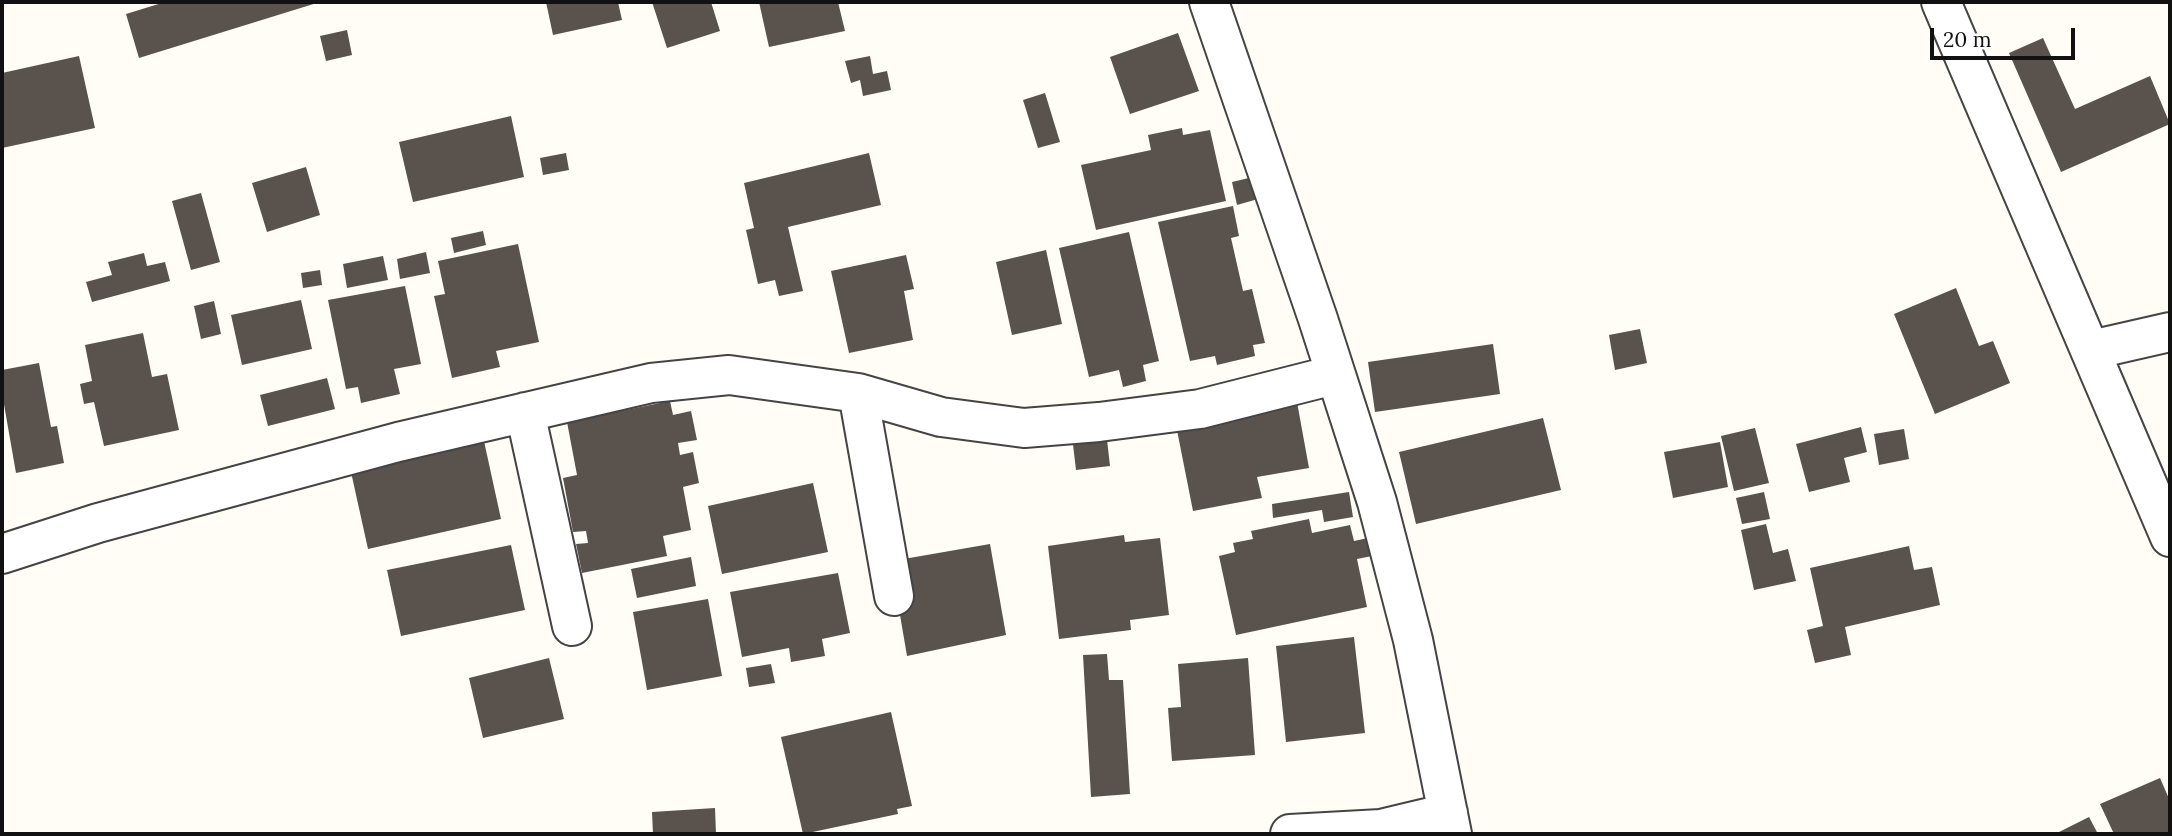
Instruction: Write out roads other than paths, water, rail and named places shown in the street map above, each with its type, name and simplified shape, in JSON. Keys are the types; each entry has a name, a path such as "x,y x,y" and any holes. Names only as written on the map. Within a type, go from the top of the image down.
{"street":[{"path":"1209,2 1318,319 1377,502 1413,640 1450,824 1290,834"},
{"path":"1941,2 2170,537"},
{"path":"2091,350 2170,332"},
{"path":"2,554 98,523 398,442 651,383 729,375 858,393 941,417 1024,428 1200,409 1334,375"},
{"path":"858,393 894,596"},
{"path":"525,412 572,626"}]}
